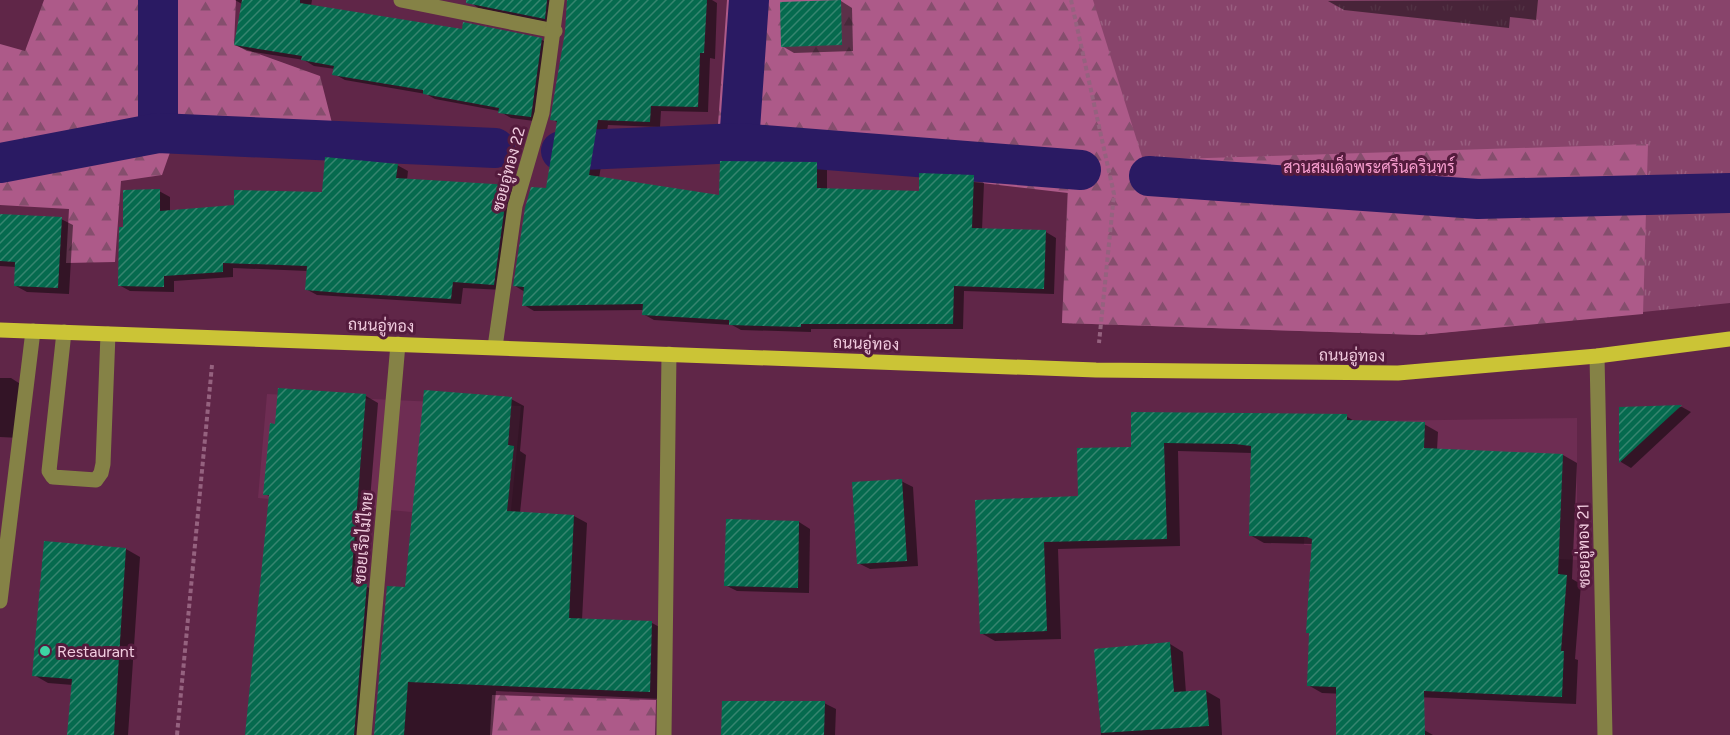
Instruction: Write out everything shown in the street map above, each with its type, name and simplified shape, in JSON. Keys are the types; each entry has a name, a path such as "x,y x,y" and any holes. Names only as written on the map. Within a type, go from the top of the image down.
{"main road":[{"name":"ถนนอู่ทอง","path":"0,330 1096,370 1398,373 1597,356 1730,339"}],"street":[{"path":"401,0 555,31"},
{"name":"ซอยอู่ทอง 22","path":"495,347 515,206 542,113 555,31 557,0"},
{"path":"0,601 33,331"},
{"path":"64,332 50,471 53,477 96,480 103,464 108,333"},
{"name":"ซอยเรือไม้ไทย","path":"364,735 398,344"},
{"path":"664,735 669,354"},
{"name":"ซอยอู่ทอง 21","path":"1597,356 1605,735"}],"path":[{"path":"1071,0 1114,194 1096,370"},
{"path":"177,735 215,337"}],"shaded area":[{"path":"267,394 521,406 510,521 258,498"},
{"path":"1577,418 1577,560 1304,545 1308,422"}],"green space":[{"path":"44,0 236,0 234,45 320,76 332,123 173,144 162,175 121,181 115,262 66,263 69,209 0,205 0,44 25,51"},
{"name":"สวนสมเด็จพระศรีนครินทร์","path":"727,0 1730,0 1730,303 1420,335 1062,323 1068,181"},
{"name":"สวนสมเด็จพระศรีนครินทร์","path":"727,0 1093,0 1143,160 1648,144 1643,314 1420,335 1062,323 1068,193 716,152"},
{"path":"492,695 656,700 655,735 490,735"}],"building":[{"path":"242,0 300,0 300,3 462,29 463,22 542,38 531,117 498,113 499,108 423,94 423,90 332,75 334,66 301,60 302,56 234,45"},
{"path":"466,0 547,0 545,19 466,3"},
{"path":"567,0 707,0 704,53 700,53 698,107 651,106 650,122 598,120 589,175 719,195 720,161 817,162 817,188 919,191 919,173 974,175 972,228 1046,230 1044,289 954,286 953,324 801,324 801,327 729,325 729,320 642,315 643,304 522,306 524,287 513,286 525,208 531,187 546,188 557,121 550,120 565,32"},
{"path":"841,0 842,45 781,47 780,2"},
{"path":"325,157 398,164 396,178 511,185 505,205 494,285 453,282 451,299 305,290 307,266 223,263 223,272 164,276 164,287 118,286 119,227 123,227 123,190 160,189 160,211 234,205 234,190 322,192"},
{"path":"0,214 62,217 58,288 14,286 15,262 0,261"},
{"path":"278,388 366,394 351,582 367,584 354,735 245,735 269,495 263,495 270,423 275,424"},
{"path":"424,390 512,397 508,445 514,446 507,511 574,515 569,618 652,621 650,692 408,682 404,735 374,735 387,586 405,587"},
{"path":"1682,405 1619,463 1619,407"},
{"path":"1131,412 1347,414 1347,420 1425,422 1424,448 1563,454 1558,574 1567,575 1561,651 1564,651 1562,697 1424,691 1425,735 1336,735 1336,687 1307,686 1309,633 1306,633 1312,539 1249,536 1251,446 1235,444 1164,443 1167,539 1044,542 1047,631 980,634 975,500 1078,496 1077,448 1131,447"},
{"path":"902,479 907,561 857,564 852,482"},
{"path":"726,519 799,521 798,588 724,586"},
{"path":"44,541 126,548 114,735 67,735 72,679 32,676"},
{"path":"1170,642 1174,692 1206,690 1209,726 1101,733 1094,649"},
{"path":"722,701 825,701 824,735 721,735"}],"waterway":[{"path":"158,0 158,133"},
{"path":"739,143 749,0"},
{"path":"0,163 158,133 495,148"},
{"path":"561,151 739,143 1081,170"},
{"path":"1149,176 1478,199 1730,193"}],"place":[{"name":"Restaurant","path":"45,651"}]}
